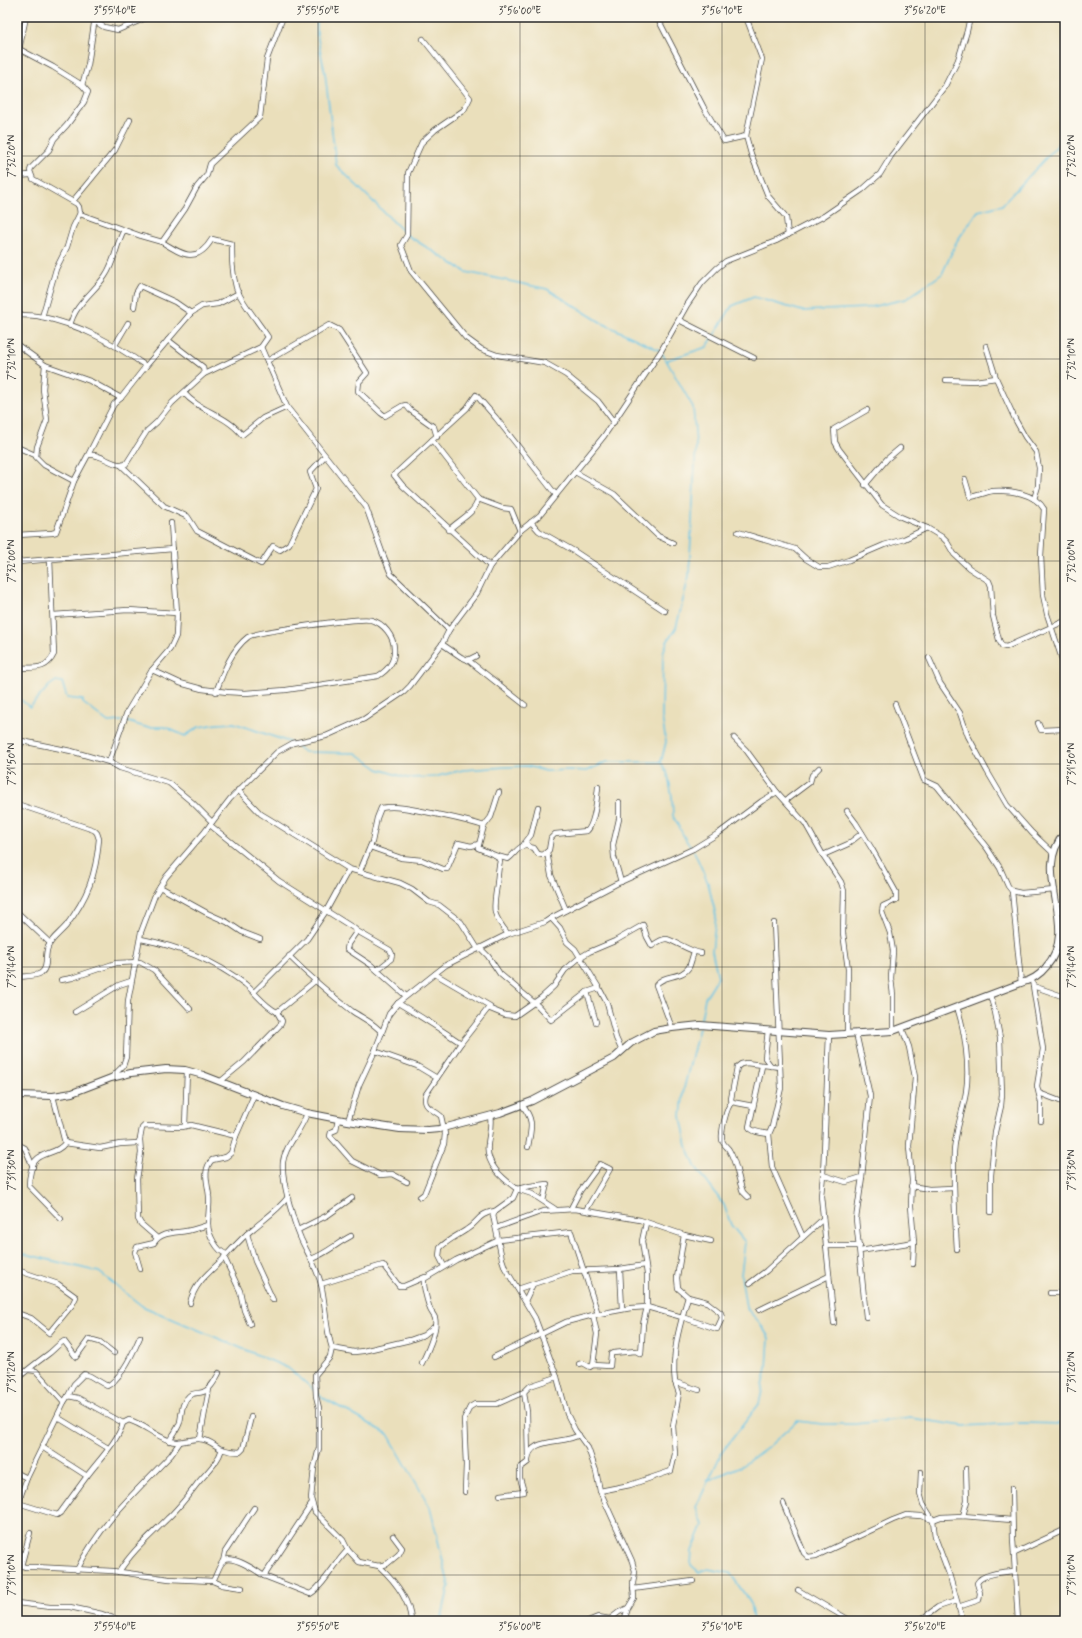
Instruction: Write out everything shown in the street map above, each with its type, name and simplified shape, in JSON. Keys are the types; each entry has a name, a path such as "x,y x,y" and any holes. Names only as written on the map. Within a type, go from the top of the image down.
{"street":[{"path":"26,17 18,49 53,67 82,86 88,92 87,97 67,126 54,139 48,150 30,171 30,175 33,179 73,201 79,207 80,213 73,227 67,247 56,269 42,317"},
{"path":"94,19 104,27 118,30 148,17"},
{"path":"162,242 185,210 197,187 207,175 210,164 260,117 267,60 283,17"},
{"path":"657,17 704,108 724,141 746,136"},
{"path":"746,17 762,60 746,136 751,154 768,196 786,217 788,235"},
{"path":"111,1078 123,1066 126,1057 128,1001 131,981 140,939 148,912 160,887 179,860 238,790 277,752 293,743 326,736 352,725 364,719 404,692 442,644 449,630 477,593 490,566 520,531 540,515 614,422 661,351 702,283 717,268 736,256 788,235 824,216 862,190 880,174 891,156 945,86 958,60 970,17"},
{"path":"82,86 88,66 94,19"},
{"path":"422,39 470,98 464,110 435,130 422,142 408,173 406,235 401,245 411,271 471,342 481,349 497,355 545,363 566,375 598,401 614,422"},
{"path":"73,201 116,150 130,120"},
{"path":"17,176 30,175"},
{"path":"80,213 140,236 162,242 176,250 193,256 201,253 212,239 232,244 232,271 236,288 268,337 261,347 204,374 172,403 157,422 147,431 126,464 121,465"},
{"path":"70,326 71,317 106,274 124,230"},
{"path":"134,307 136,293 140,286 175,302 191,313"},
{"path":"17,535 56,532 74,481 114,404 121,398 191,313 202,306 218,304 239,293"},
{"path":"17,315 42,317 96,335 115,345 146,366"},
{"path":"679,320 754,358"},
{"path":"115,345 128,323"},
{"path":"266,361 329,325 339,330 367,373 359,382 358,391 381,414 385,416 406,405 410,410 434,426 437,437"},
{"path":"168,340 203,367 204,374"},
{"path":"19,346 45,365 90,381 121,398"},
{"path":"986,346 996,378 1015,419 1025,437 1036,452 1039,474 1038,486 1034,499"},
{"path":"261,347 287,407 366,507 391,574 449,630"},
{"path":"35,455 47,420 44,389 45,365"},
{"path":"946,380 975,381 996,378"},
{"path":"184,393 190,400 214,413 238,429 242,435 263,418 287,407"},
{"path":"490,566 449,530 394,476 467,408 476,395 496,418 556,495"},
{"path":"867,410 834,429 835,442 839,449 865,485 882,505 901,518 927,528 942,537 954,554 969,568 989,581 991,586 993,616 1002,646 1006,648 1065,621"},
{"path":"432,440 478,499 502,508 511,509 520,531"},
{"path":"17,447 35,455 44,465 74,481"},
{"path":"865,485 887,459 900,448"},
{"path":"88,455 91,454 98,456 121,465 164,506 188,517 197,531 261,564 273,546 280,550 289,544 316,489 310,472 325,456"},
{"path":"574,472 614,494 658,536 673,544"},
{"path":"965,479 971,497 992,491 1016,491 1034,499 1040,503 1044,509 1041,556 1042,595 1065,668"},
{"path":"449,530 466,517 477,503 478,499"},
{"path":"531,522 539,531 574,551 665,611"},
{"path":"109,762 127,712 152,670 174,643 176,636 177,613 171,523"},
{"path":"738,532 794,549 806,559 820,567 828,567 884,545 904,539 927,528"},
{"path":"17,562 173,549"},
{"path":"17,668 44,667 50,662 54,654 50,559"},
{"path":"53,615 128,610 177,613"},
{"path":"152,670 180,683 216,692 245,693 286,690 378,676 385,672 390,666 394,650 391,636 383,626 370,619 352,620 249,635 235,651 222,675 216,692"},
{"path":"442,644 468,660 525,705"},
{"path":"468,660 476,656"},
{"path":"929,658 940,683 960,713 968,736 1007,806 1051,851 1053,855"},
{"path":"894,704 924,780 938,786 987,848 1012,891 1021,982"},
{"path":"1065,722 1065,740"},
{"path":"1038,723 1041,730 1065,729"},
{"path":"734,738 746,750 777,792 786,800 805,823 823,856 841,882 844,891 843,933 848,969 847,1033"},
{"path":"17,755 19,740 71,751 109,762 120,768 169,783 193,803 211,823 279,880 357,931 390,950 392,954 391,959 377,970"},
{"path":"786,800 810,782 812,775 819,768"},
{"path":"523,845 527,844 529,847 534,848 538,854 543,855 549,850 551,838 555,834 584,832 589,829 594,814 598,787"},
{"path":"238,790 266,817 350,869 400,883 412,889 429,902 439,905 461,922 479,948 488,956 500,974 535,1003 551,1020 587,992 599,988"},
{"path":"499,792 491,817 484,826 482,838 478,848 497,856 508,859 514,855 518,847 527,842 531,836 538,807"},
{"path":"348,1121 356,1091 375,1051 389,1014 406,996 446,965 508,934 545,922 621,882 693,849 777,792"},
{"path":"619,802 619,819 613,845 614,857 621,882"},
{"path":"17,804 94,830 99,839 94,876 88,891 79,908 65,927 50,943 46,951 46,968 35,976 17,977"},
{"path":"360,871 375,833 379,811 381,808 388,807 415,809 467,820 484,826"},
{"path":"847,812 856,823 882,865 896,892 896,900 883,906 882,912 890,933 893,951 891,978 893,995 893,1031"},
{"path":"823,856 848,844 862,833"},
{"path":"1032,983 1051,963 1059,948 1061,927 1052,863 1053,855 1065,833"},
{"path":"370,847 401,858 422,860 443,869 447,869 450,865 458,842 470,846 479,844"},
{"path":"547,852 551,874 566,910"},
{"path":"497,856 500,861 494,910 496,917 508,934"},
{"path":"254,992 307,939 350,869"},
{"path":"160,887 207,913 227,922 242,932 260,940"},
{"path":"1012,891 1021,893 1055,890"},
{"path":"17,912 50,943"},
{"path":"551,918 560,928 567,942 575,949 579,958 599,988 606,1003 616,1038 622,1051"},
{"path":"774,923 781,1088 769,1134 772,1167 802,1237"},
{"path":"488,1008 506,1015 515,1016 525,1008 535,1003 554,986 568,967 579,958 616,941 643,926 652,946 661,940 668,939 694,952 701,953"},
{"path":"357,931 348,944 347,949 377,970 406,996"},
{"path":"140,939 173,948 210,962 233,976 254,992 264,1003 277,1012 282,1021 281,1024 248,1059 221,1081"},
{"path":"672,1028 656,985 661,980 684,972 689,968 694,952"},
{"path":"289,956 314,981 382,1033"},
{"path":"61,980 72,978 116,963 136,962 147,965 154,970 190,1009"},
{"path":"420,1197 424,1194 444,1144 443,1128 440,1116 426,1105 424,1101 426,1094 461,1043 490,1006 435,974"},
{"path":"75,1012 119,985 131,981"},
{"path":"277,1012 314,981"},
{"path":"17,1095 53,1096 72,1093 111,1078 132,1073 166,1069 187,1071 221,1081 283,1106 307,1113 348,1121 413,1130 428,1130 443,1128 522,1105 614,1058 631,1043 654,1031 700,1025 829,1035 893,1031 1021,982 1032,983 1065,997"},
{"path":"1032,983 1043,1049 1037,1086 1041,1121"},
{"path":"587,992 596,1022"},
{"path":"990,995 1000,1038 1002,1094 995,1132 991,1175 992,1212"},
{"path":"398,1003 431,1024 439,1027 461,1043"},
{"path":"957,1007 965,1050 967,1082 954,1150 954,1188 958,1249"},
{"path":"902,1028 909,1047 915,1077 909,1146 911,1186 910,1206 913,1217 914,1242 912,1264"},
{"path":"768,1030 765,1058 771,1066"},
{"path":"856,1033 870,1096 862,1177 856,1218 866,1317"},
{"path":"829,1035 821,1196 834,1324"},
{"path":"375,1051 417,1066 437,1078"},
{"path":"748,1197 742,1189 729,1150 723,1144 722,1138 727,1111 729,1104 732,1102 731,1099 737,1067 746,1063 780,1067"},
{"path":"123,1066 132,1073"},
{"path":"762,1066 749,1126 750,1129 754,1131 769,1134"},
{"path":"185,1126 187,1071"},
{"path":"1039,1094 1065,1103"},
{"path":"250,1324 232,1271 225,1256 218,1249 209,1231 209,1195 206,1183 208,1168 212,1160 229,1156 231,1153 236,1136 254,1095"},
{"path":"53,1096 65,1143"},
{"path":"732,1102 753,1106"},
{"path":"522,1105 528,1113 532,1123 528,1147"},
{"path":"264,1576 311,1504 314,1468 318,1448 319,1408 316,1396 315,1375 330,1356 332,1348 321,1284 298,1230 288,1196 283,1163 289,1146 304,1123 307,1113"},
{"path":"490,1115 491,1122 488,1155 500,1177 517,1189 532,1194 555,1209"},
{"path":"338,1119 336,1130 331,1132 330,1136 352,1161 380,1175 392,1174 407,1182"},
{"path":"157,1238 141,1224 138,1219 137,1179 141,1153 140,1140 142,1128 144,1126 185,1126 204,1128 236,1136"},
{"path":"61,1219 30,1190 29,1183 33,1166 37,1159 55,1151 65,1143 100,1148 120,1144 134,1145 138,1144 140,1140"},
{"path":"17,1144 25,1148 33,1166"},
{"path":"29,1157 37,1159"},
{"path":"571,1208 580,1191 600,1164 610,1169 586,1210"},
{"path":"823,1175 846,1182 862,1177"},
{"path":"517,1189 547,1184 543,1201"},
{"path":"911,1186 929,1189 954,1188"},
{"path":"444,1266 439,1256 440,1248 449,1240 470,1227 481,1216 495,1212 513,1198 517,1189"},
{"path":"190,1303 192,1294 208,1271 247,1234 282,1205 288,1196"},
{"path":"298,1230 328,1215 352,1198"},
{"path":"547,1210 549,1204"},
{"path":"496,1228 547,1210 571,1208 646,1222 684,1235 711,1242"},
{"path":"495,1212 493,1215 505,1268 525,1300 542,1334 557,1377 564,1407 575,1430 586,1444 593,1461 600,1491 632,1561 635,1572 633,1580 634,1598 628,1608 624,1621"},
{"path":"750,1283 766,1271 823,1219"},
{"path":"579,1364 583,1363 590,1367 593,1365 610,1366 611,1354 613,1353 636,1352 640,1354 643,1324 647,1307 646,1274 642,1241 646,1222"},
{"path":"140,1269 135,1249 137,1247 154,1243 157,1238 174,1232 187,1231 208,1225"},
{"path":"321,1284 383,1265 399,1286 404,1286 499,1240 571,1232 595,1314 597,1334 593,1365"},
{"path":"247,1234 254,1261 273,1300"},
{"path":"494,1357 566,1322 595,1314 622,1309 647,1307 717,1329 722,1318 721,1313 707,1302 688,1297 680,1291 676,1284 684,1235"},
{"path":"311,1259 322,1255 339,1242 351,1236"},
{"path":"826,1246 860,1248 914,1242"},
{"path":"518,1289 572,1271 620,1269 644,1265"},
{"path":"620,1269 622,1309"},
{"path":"17,1270 58,1284 76,1297 72,1305 49,1333 30,1318 17,1313"},
{"path":"422,1363 429,1348 435,1326 435,1317 431,1311 424,1283 426,1276"},
{"path":"759,1310 829,1276"},
{"path":"525,1300 533,1284"},
{"path":"1050,1293 1065,1293"},
{"path":"600,1491 630,1486 671,1470 676,1454 673,1426 679,1393 675,1382 675,1350 688,1297"},
{"path":"332,1348 354,1352 363,1351 410,1340 424,1335 435,1326"},
{"path":"122,1423 121,1430 60,1513 57,1515 17,1504 26,1478 74,1384 84,1374 107,1386 110,1384 133,1353 140,1337"},
{"path":"17,1378 64,1341 76,1357 89,1339 100,1342 114,1353"},
{"path":"28,1370 36,1372 64,1402"},
{"path":"200,1439 209,1389 219,1373"},
{"path":"465,1492 466,1465 464,1419 470,1407 475,1404 497,1404 524,1392 530,1386 557,1377"},
{"path":"675,1382 699,1390"},
{"path":"169,1441 180,1422 183,1405 188,1396 209,1389"},
{"path":"524,1392 527,1412 528,1459"},
{"path":"68,1396 78,1398 122,1423"},
{"path":"57,1417 108,1448"},
{"path":"122,1423 129,1420 135,1422 169,1441 180,1442 200,1439 211,1442 222,1449 240,1452 243,1449 251,1417"},
{"path":"500,1495 524,1492 520,1478 520,1468 528,1462 534,1448 542,1443 570,1439 579,1434"},
{"path":"77,1570 100,1531 171,1455 180,1442"},
{"path":"42,1447 87,1476"},
{"path":"119,1572 126,1560 167,1520 193,1491 210,1470 221,1454 222,1449"},
{"path":"963,1516 967,1501 966,1469"},
{"path":"921,1472 920,1493 923,1504 934,1520 935,1537 949,1574 961,1615 960,1621"},
{"path":"17,1473 26,1478"},
{"path":"1012,1488 1012,1520 1018,1621"},
{"path":"783,1503 804,1553 808,1557 816,1556 906,1515 921,1516 934,1520 942,1517 963,1516 1012,1520"},
{"path":"311,1504 320,1518 343,1540 348,1550 360,1562 379,1566 387,1564 399,1554 402,1548 393,1536"},
{"path":"213,1581 223,1562 228,1547 254,1508"},
{"path":"1015,1553 1064,1530"},
{"path":"30,1533 19,1565 119,1572 169,1579 213,1581 222,1585 242,1588"},
{"path":"223,1562 233,1560 243,1563 264,1576 310,1594 317,1590 340,1557 348,1550"},
{"path":"379,1566 398,1587 405,1601 411,1621"},
{"path":"958,1607 979,1600 980,1593 977,1583 982,1578 996,1573 1015,1571"},
{"path":"633,1589 692,1581"},
{"path":"798,1590 851,1621"},
{"path":"919,1621 938,1607 956,1601"},
{"path":"17,1603 50,1607 70,1607 102,1614 122,1621"},
{"path":"588,1621 598,1617 610,1619 619,1612 628,1608"}],"waterway":[{"path":"317,17 317,35 325,73 336,165 407,235 466,272 547,289 602,323 659,350"},
{"path":"667,360 707,347 732,306 754,297 802,311 866,308 906,299 942,274 957,241 978,211 1002,205 1057,146 1065,127"},
{"path":"662,353 693,407 696,444 689,576 676,628 667,642 663,653 662,717 666,742 661,762 668,775 672,797 673,816 687,842 692,847"},
{"path":"17,697 30,707 49,686 56,681 62,682 67,698 83,700 83,703 108,722 122,721"},
{"path":"125,721 145,727 165,727 185,736 199,727 234,723 292,743"},
{"path":"295,745 304,752 356,753 378,769 407,778 434,777 463,770 506,767 527,766 546,771 586,771 607,762 661,762"},
{"path":"694,851 708,883 716,916 712,951 718,977 705,998 700,1024"},
{"path":"699,1028 684,1088 681,1116 687,1146 695,1166 724,1205 731,1225 745,1242 741,1275 746,1308 760,1323 769,1338 767,1368 759,1404 722,1452 696,1507 703,1525 692,1551 691,1565 699,1572 708,1569 730,1573 750,1602 753,1621"},
{"path":"17,1252 99,1272 142,1306 288,1368 314,1390"},
{"path":"317,1393 388,1434 430,1507 449,1586 441,1621"},
{"path":"707,1481 741,1466 766,1449 797,1421 822,1424 855,1424 911,1418 963,1426 1022,1423 1065,1424"}]}
